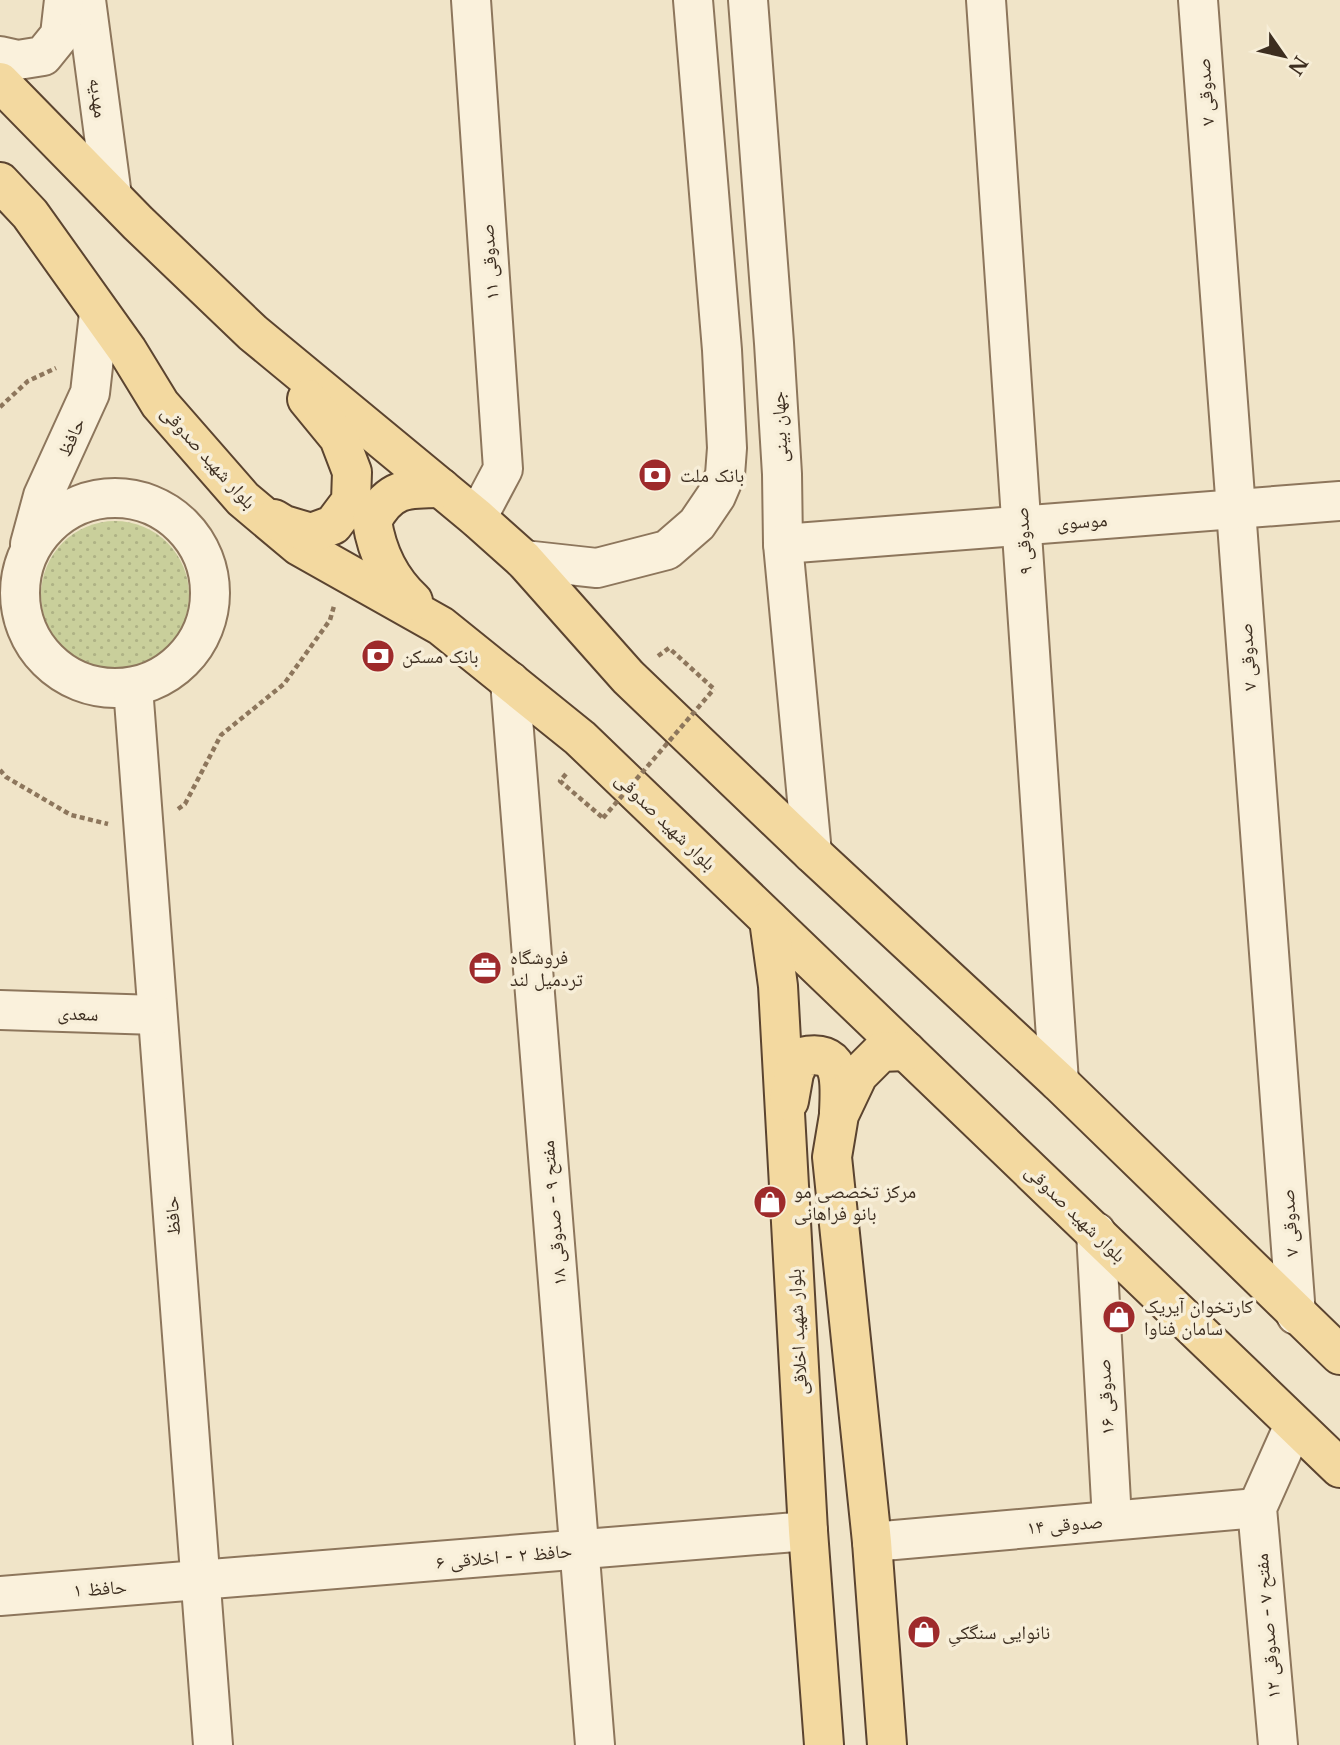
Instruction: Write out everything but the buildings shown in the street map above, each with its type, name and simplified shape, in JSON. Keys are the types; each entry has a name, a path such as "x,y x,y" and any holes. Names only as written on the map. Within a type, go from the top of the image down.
{"main road":[{"path":"0,82 253,333 477,517 524,561 628,677 812,853 1059,1082 1340,1355"},
{"name":"بلوار شهید صدوقی","path":"0,182 30,214 98,331 127,350 160,404 243,499 299,545 441,626 580,738 1340,1468"},
{"path":"243,499 284,526 311,533 333,524 351,502 352,472 339,439 253,333"},
{"path":"441,488 413,488 396,492 380,506 372,522 381,560 405,593 441,626"},
{"name":"بلوار شهید اخلاقی","path":"769,920 778,986 808,1531 824,1745"},
{"path":"839,1115 858,1075 881,1052 906,1051"},
{"path":"786,1116 794,1073 801,1057 816,1054 829,1058 840,1074 839,1115 832,1157 872,1542 887,1745"}],"street":[{"path":"0,56 18,60 43,56 60,35 64,0"},
{"name":"مهدیه","path":"86,0 112,196"},
{"name":"صدوقی ۱۱","path":"471,0 503,469 477,517"},
{"path":"524,561 597,568 667,550 697,524 716,496 725,475 727,448 722,350 693,0"},
{"name":"جهان بینی","path":"748,0 782,474 783,544 812,853"},
{"name":"صدوقی ۹","path":"986,0 1059,1082"},
{"name":"صدوقی ۷","path":"1198,0 1297,1315"},
{"name":"حافظ","path":"26,557 43,496 90,393 98,331"},
{"path":"725,475 782,474"},
{"path":"107,498 133,499 158,508 180,522 196,543 207,567 210,593 207,619 196,643 180,663 158,678 133,687 108,689 83,684 60,672 41,654 27,632 20,608 20,582 26,557 39,534 58,516 81,503 107,498"},
{"name":"موسوی","path":"783,544 1340,501"},
{"name":"مفتح ۹ - صدوقی ۱۸","path":"510,681 595,1745"},
{"name":"حافظ","path":"133,687 213,1745"},
{"name":"سعدی","path":"0,1010 157,1015"},
{"name":"صدوقی ۱۶","path":"1096,1232 1111,1520"},
{"path":"1257,1508 1294,1424"},
{"name":"صدوقی ۱۴","path":"872,1542 1257,1508"},
{"name":"مفتح ۷ - صدوقی ۱۲","path":"1257,1508 1278,1745"},
{"name":"حافظ ۲ - اخلاقی ۶","path":"201,1580 808,1531"},
{"name":"حافظ ۱","path":"0,1596 201,1580"}],"path":[{"path":"0,407 28,381 98,331"},
{"path":"0,770 6,777 71,815 145,833 185,804 222,735 284,684 330,620 346,572"},
{"path":"560,781 603,818 714,689 669,648"}],"green space":[{"path":"115,521 143,527 167,543 183,567 189,595 183,623 167,647 143,663 115,669 87,663 63,647 47,623 41,595 47,567 63,543 87,527"}],"place":[{"name":"بانک ملت","path":"655,475"},
{"name":"بانک مسکن","path":"378,656"},
{"name":"فروشگاه تردمیل لند","path":"485,968"},
{"name":"مرکز تخصصی مو بانو فراهانی","path":"770,1202"},
{"name":"کارتخوان آیریک سامان فناوا","path":"1119,1317"},
{"name":"نانوایی سنگکیِ","path":"924,1632"}]}
